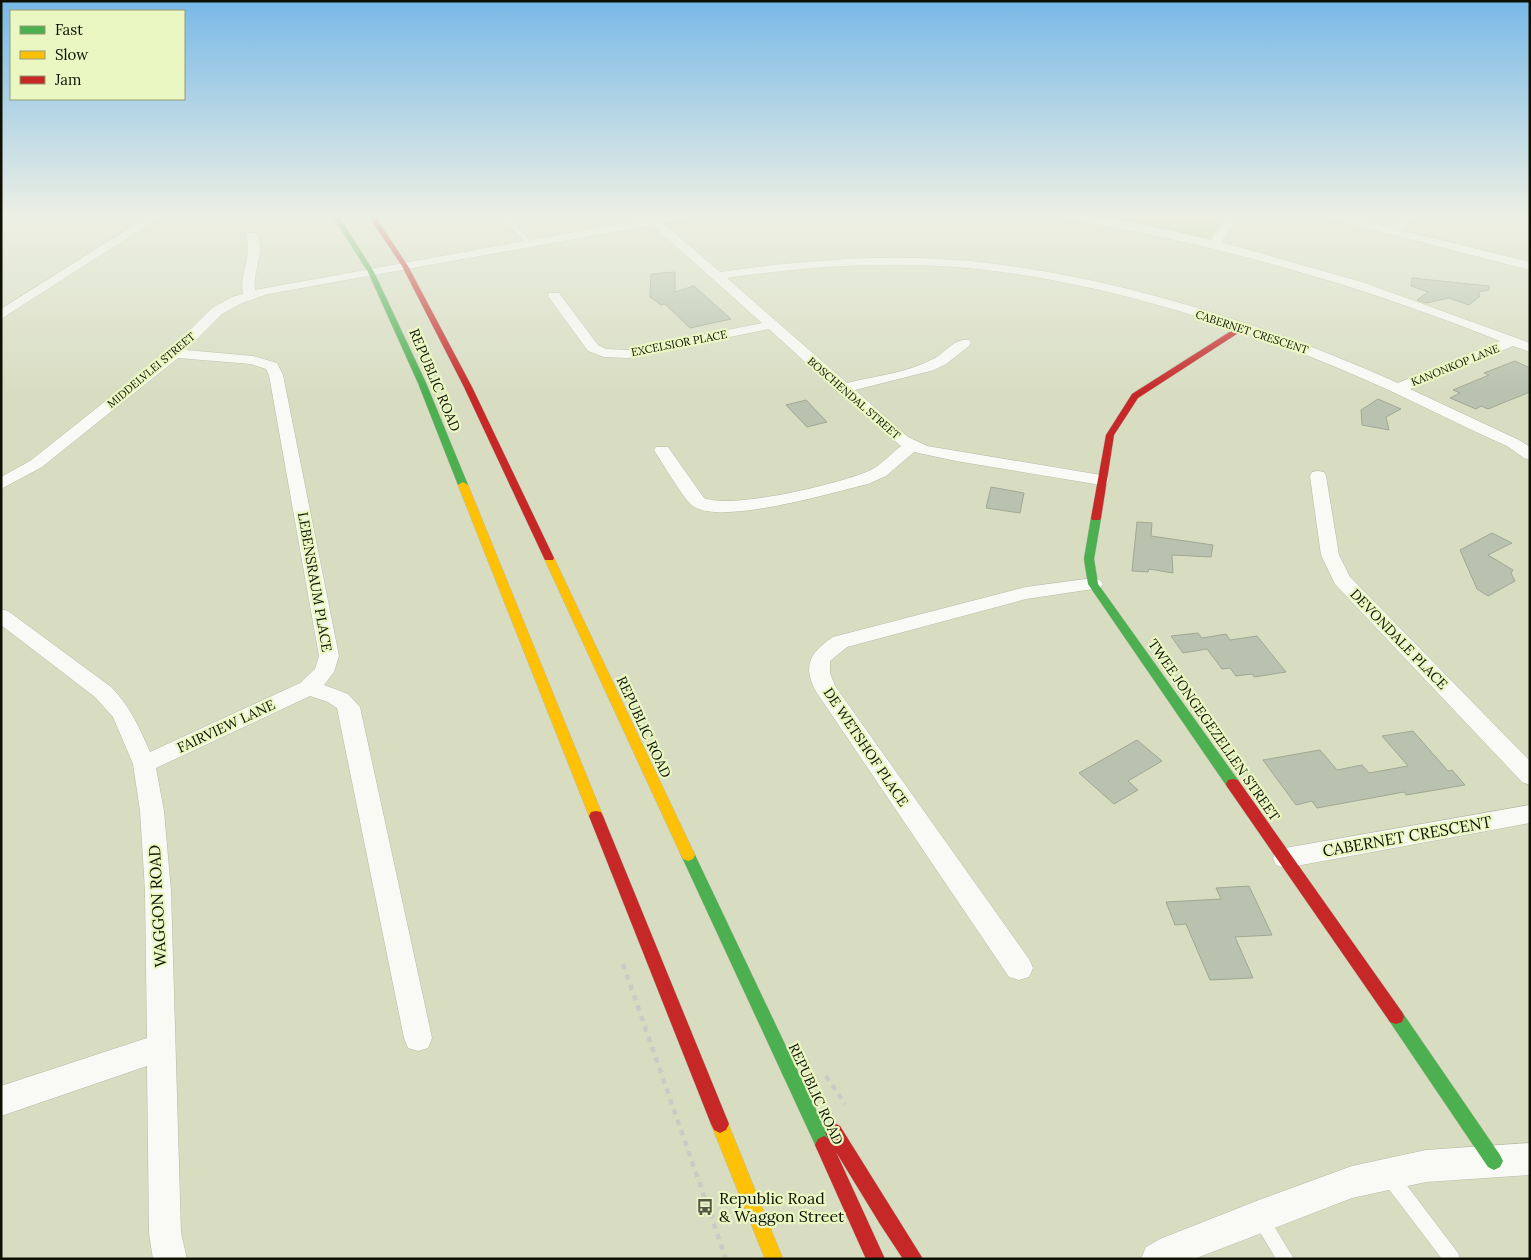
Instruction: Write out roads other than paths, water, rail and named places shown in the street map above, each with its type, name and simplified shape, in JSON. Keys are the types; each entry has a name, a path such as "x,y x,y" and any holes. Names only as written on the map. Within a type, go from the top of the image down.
{"main road":[{"name":"REPUBLIC ROAD","path":"372,274 422,383 774,1259"},
{"name":"REPUBLIC ROAD","path":"409,274 433,317 508,471 522,505 787,1065 876,1259"},
{"name":"TWEE JONGEGEZELLEN STREET","path":"1242,328 1135,396 1110,435 1089,559 1093,584 1494,1161"},
{"path":"787,1065 837,1136 886,1218 914,1259"}],"street":[{"path":"1,315 66,274"},
{"path":"250,274 248,286 250,295"},
{"name":"MIDDELVLEI STREET","path":"1,484 36,464 175,353 218,311 250,295 362,274"},
{"name":"BOSCHENDAL STREET","path":"714,274 843,389 902,440 912,446 956,456 1101,480"},
{"name":"CABERNET CRESCENT","path":"717,276 731,274"},
{"name":"CABERNET CRESCENT","path":"1029,274 1118,291 1242,328 1333,360 1513,443 1530,455"},
{"path":"1325,274 1404,299 1530,348"},
{"name":"EXCELSIOR PLACE","path":"554,296 593,348 610,354 628,354 770,324"},
{"name":"KANONKOP LANE","path":"1397,389 1513,341"},
{"path":"843,389 929,367 941,362 964,343"},
{"name":"LEBENSRAUM PLACE","path":"175,353 253,360 272,366 276,375 328,646 329,656 324,672 308,688"},
{"path":"662,450 698,502 709,507 728,508 750,506 862,480 880,472 912,446"},
{"name":"DEVONDALE PLACE","path":"1318,476 1330,556 1342,580 1530,776"},
{"name":"DE WETSHOF PLACE","path":"1019,968 825,688 819,675 818,663 826,650 840,642 1026,593 1093,584"},
{"name":"WAGGON ROAD","path":"5,622 103,692 116,705 123,716 144,764 152,811 158,891 165,1233 170,1259"},
{"path":"308,688 334,694 349,707 418,1038"},
{"name":"FAIRVIEW LANE","path":"144,764 308,688"},
{"name":"CABERNET CRESCENT","path":"1285,858 1530,814"},
{"path":"1,1101 162,1047"},
{"path":"1158,1259 1172,1251 1258,1216 1352,1182 1426,1166 1530,1159"}],"lane":[{"path":"1388,1174 1452,1259"},
{"path":"1258,1216 1286,1259"}],"place":[{"name":"Republic Road & Waggon Street","path":"705,1207"}]}
